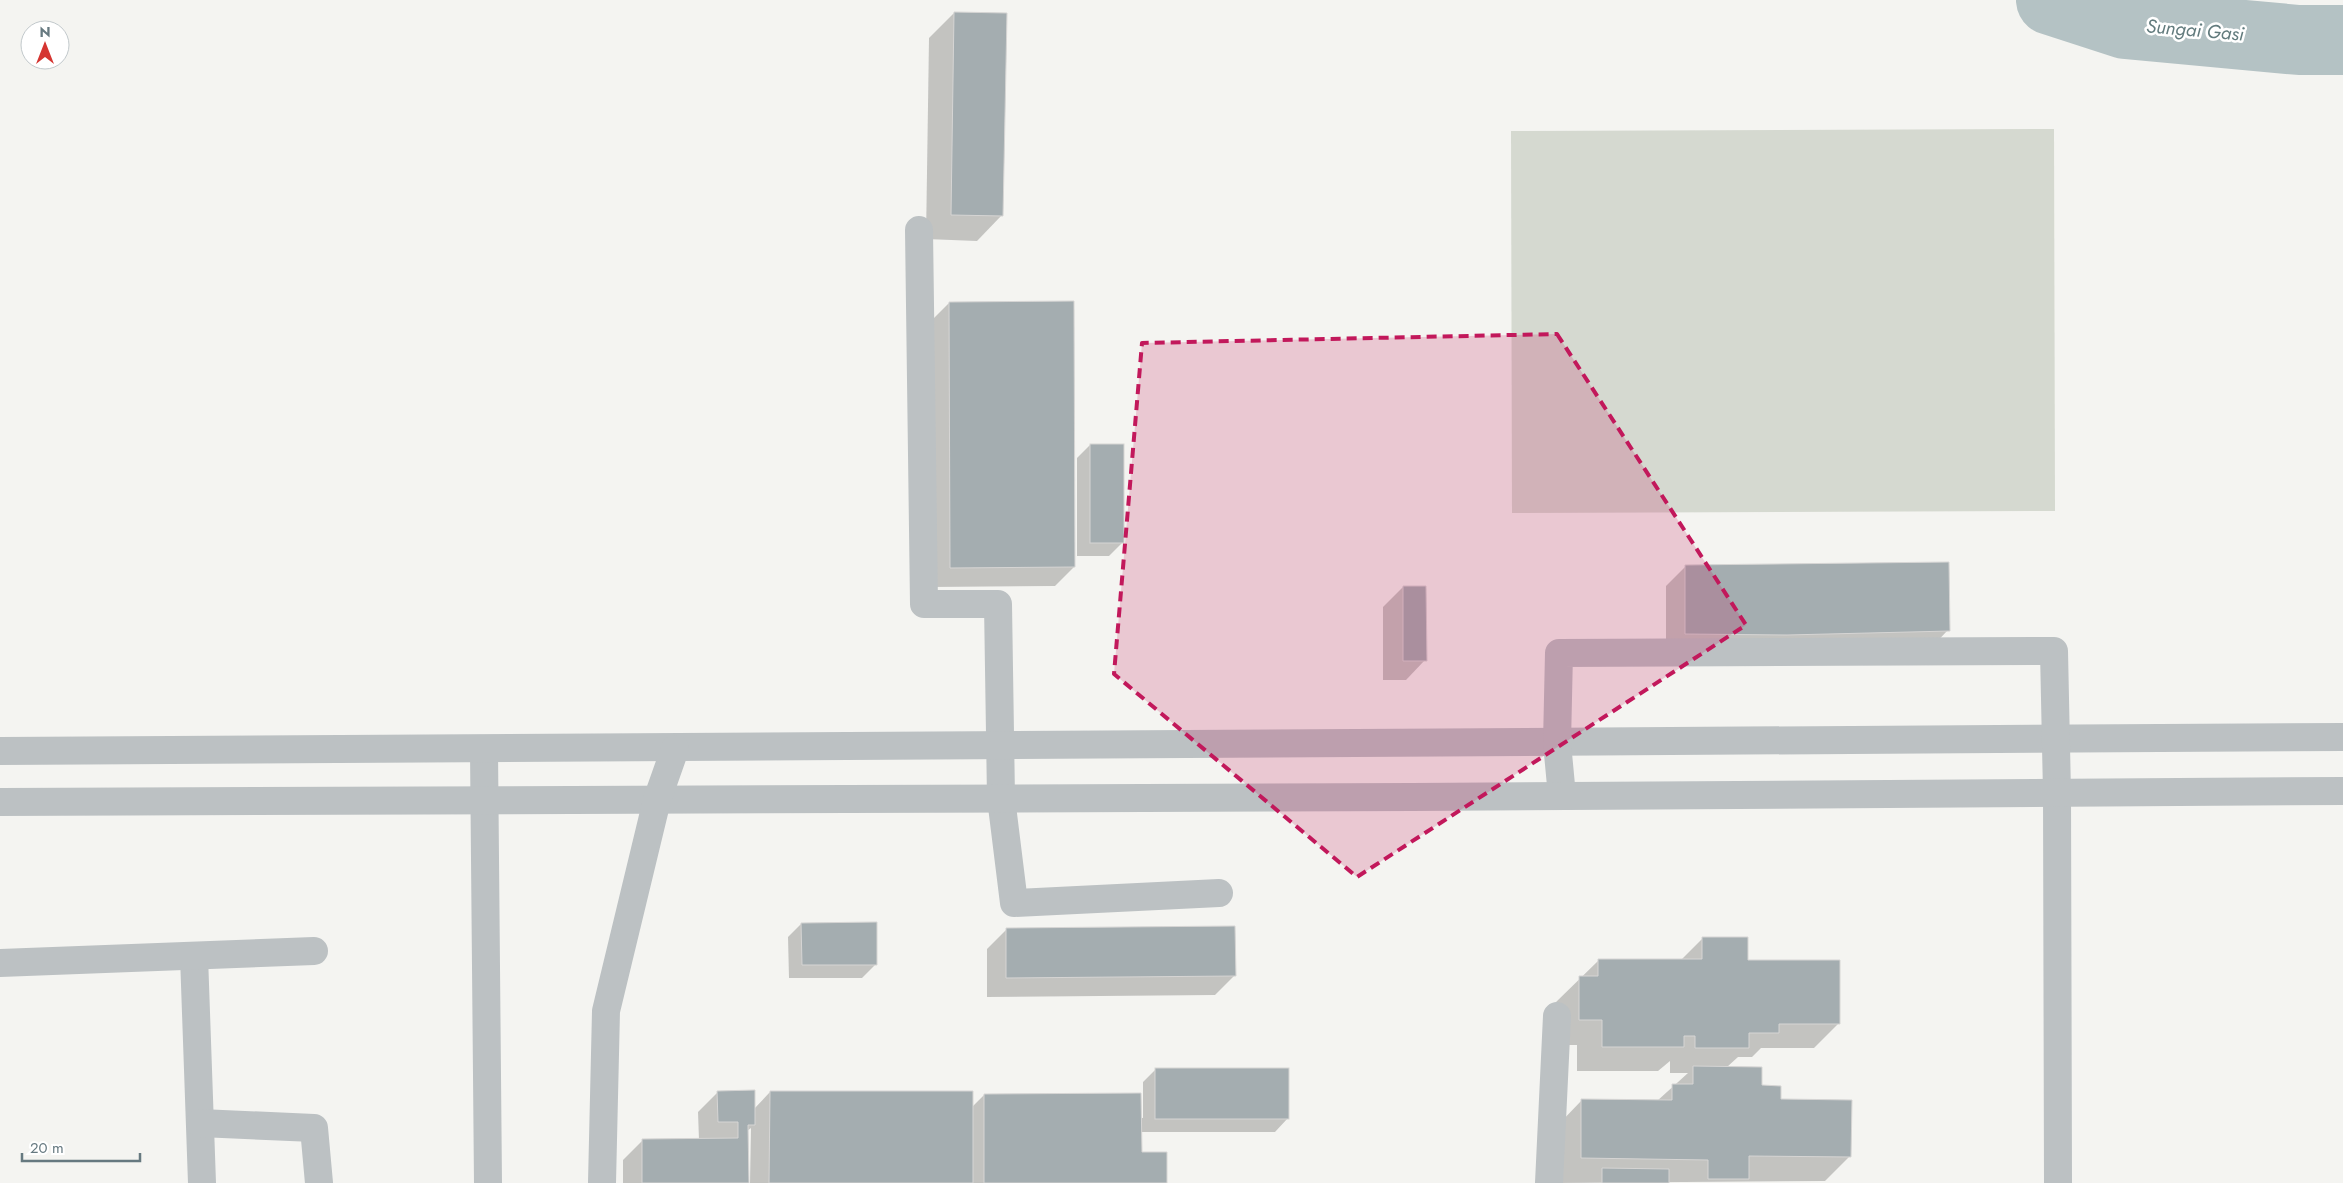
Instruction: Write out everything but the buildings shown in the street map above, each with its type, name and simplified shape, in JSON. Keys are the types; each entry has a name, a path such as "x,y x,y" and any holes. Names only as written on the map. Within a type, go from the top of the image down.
{"lane":[{"path":"919,230 924,604 998,604 1001,798 1014,902 1219,893"},
{"path":"1562,796 1557,743 1559,653 2054,652 2054,739 2057,793 2058,1183"},
{"path":"0,752 2343,737"},
{"path":"602,1183 606,1011 657,800 675,748"},
{"path":"484,750 486,801 488,1183"},
{"path":"0,802 2343,791"},
{"path":"0,963 314,951"},
{"path":"194,956 202,1183"},
{"path":"1549,1183 1557,1016"},
{"path":"200,1122 314,1128 319,1183"}],"highlighted area":[{"path":"1557,334 1746,625 1357,877 1114,674 1142,343"}],"shaded area":[{"path":"2054,129 2055,511 1512,513 1511,131"}],"waterway":[{"name":"Sungai Gasi","path":"2051,0 2125,24 2299,40 2343,40"}]}
